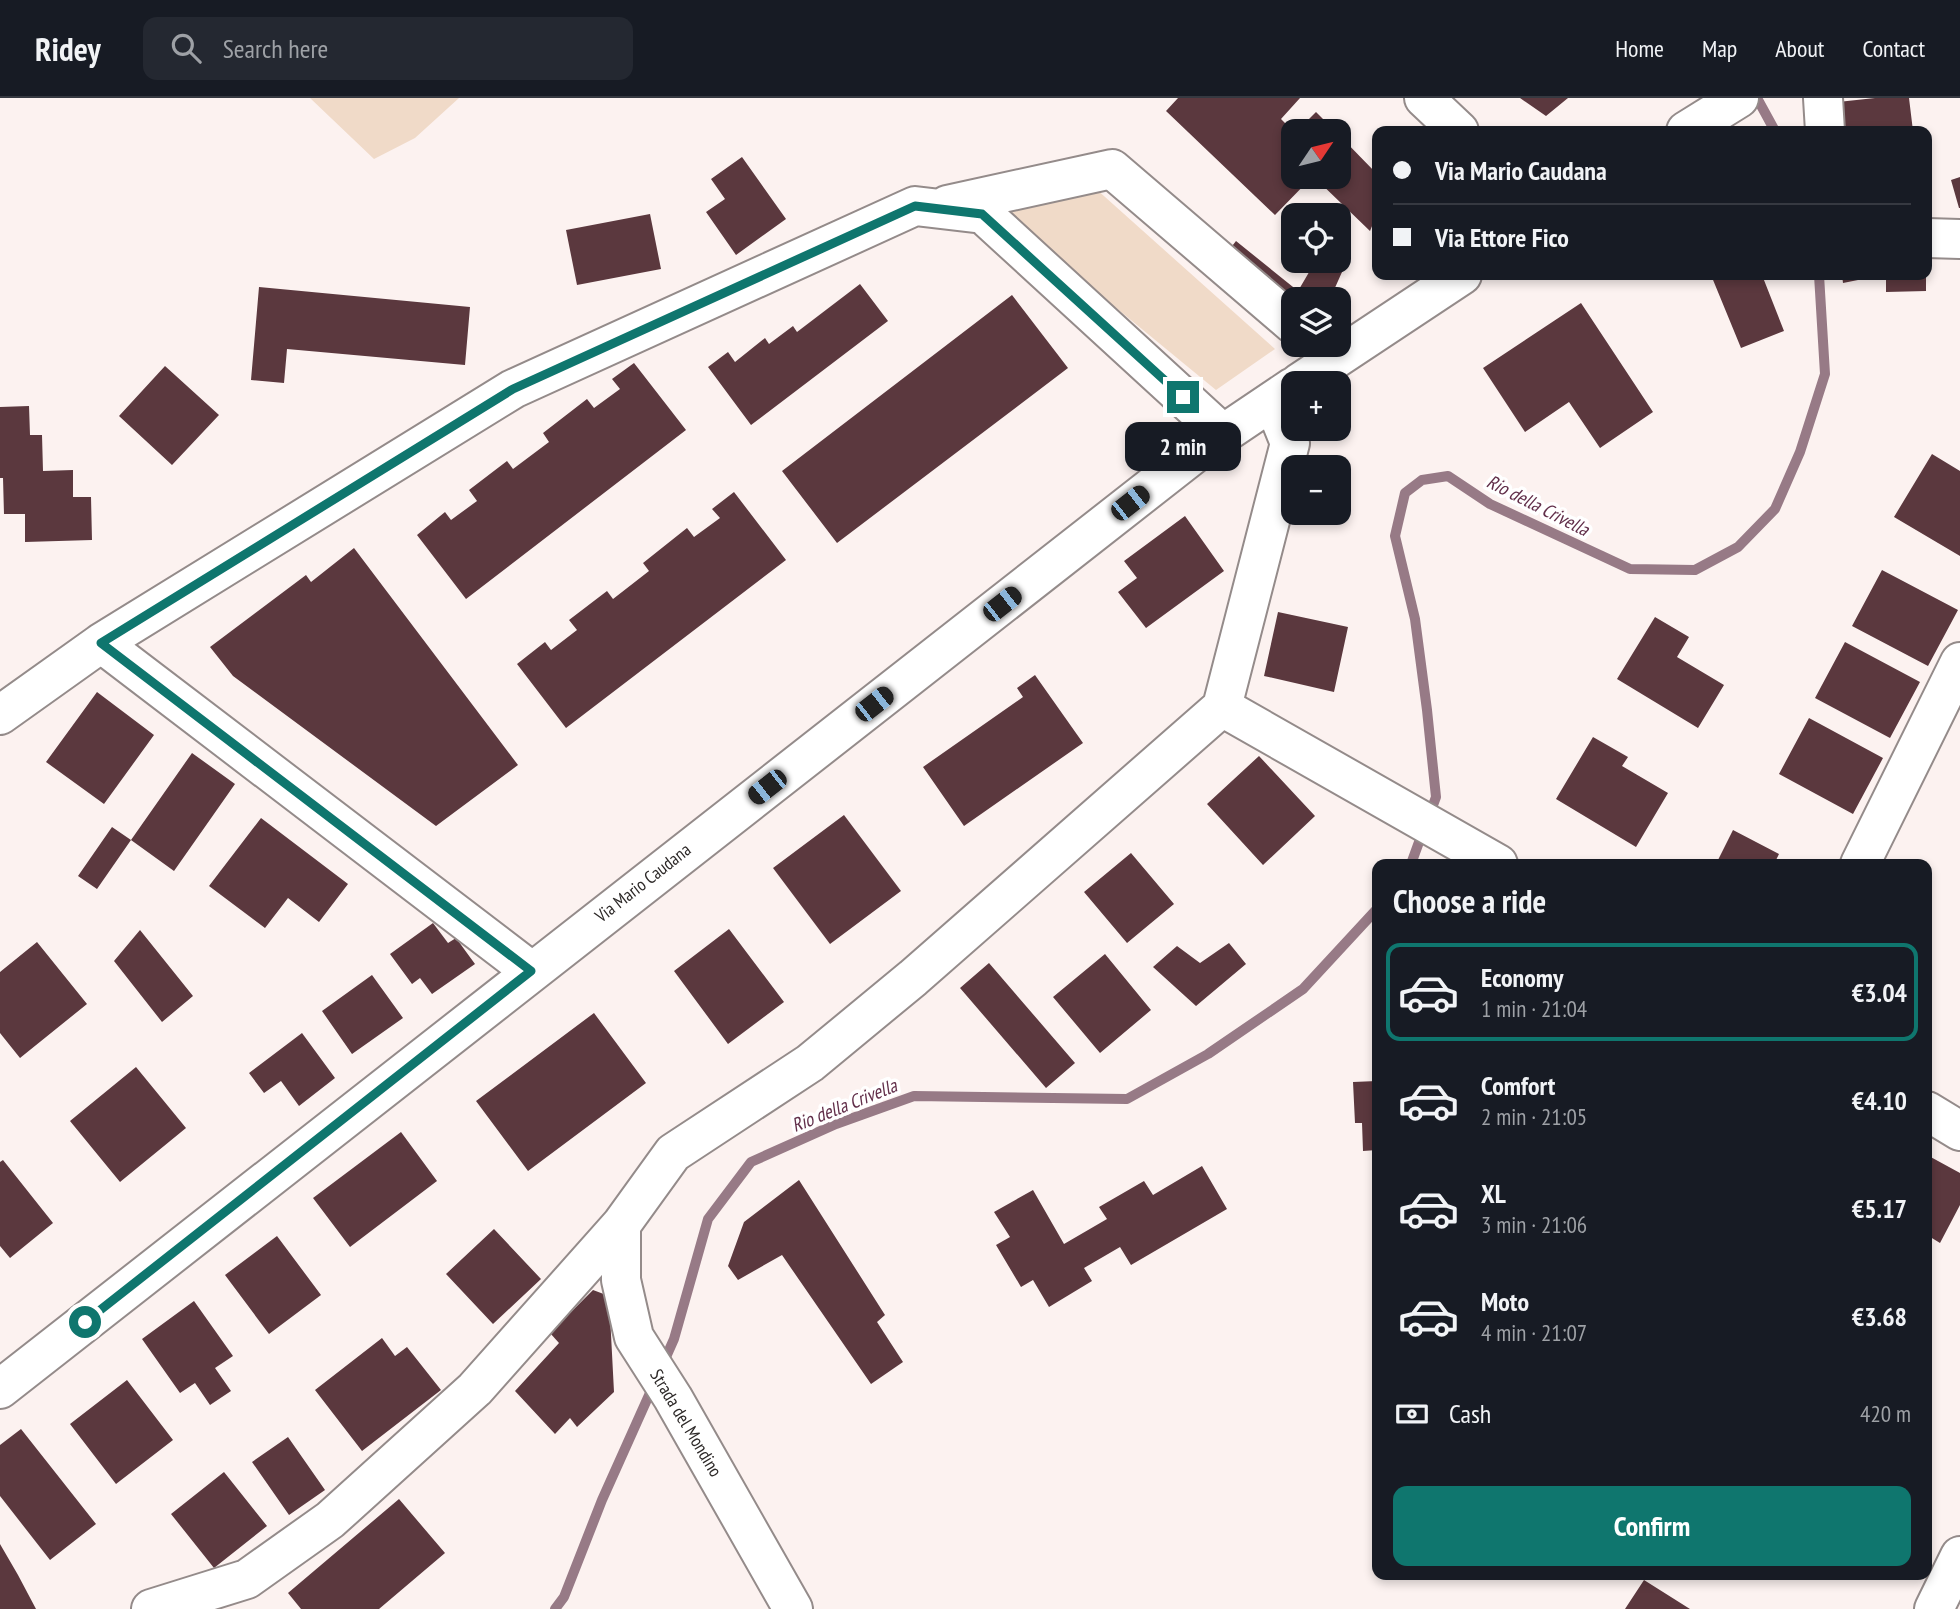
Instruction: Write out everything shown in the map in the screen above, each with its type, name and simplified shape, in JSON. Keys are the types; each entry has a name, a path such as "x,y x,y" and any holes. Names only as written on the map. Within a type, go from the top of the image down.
{"street":[{"path":"1424,98 1453,126"},
{"path":"1694,126 1739,98"},
{"path":"1823,98 1825,126"},
{"path":"934,208 1112,169 1281,314"},
{"path":"0,715 101,643 513,389 915,206 982,214 1223,434"},
{"path":"1932,239 1960,239"},
{"name":"Via Mario Caudana","path":"1351,338 1453,280"},
{"name":"Via Mario Caudana","path":"1308,371 1321,357"},
{"name":"Via Mario Caudana","path":"0,1389 1184,462 1281,395"},
{"path":"151,1609 247,1579 330,1520 475,1389 621,1225 673,1153 810,1063 913,978 1222,707 1290,441"},
{"path":"101,643 531,971"},
{"path":"1862,859 1960,662"},
{"path":"1222,707 1488,859"},
{"path":"1932,1114 1960,1131"},
{"name":"Strada del Mondino","path":"621,1225 621,1280 634,1337 673,1398 793,1609"},
{"path":"1934,1609 1960,1556"}],"shaded area":[{"path":"310,98 459,98 415,138 374,159"},
{"path":"1095,188 1275,349 1216,390 1002,214"}],"building":[{"path":"1178,98 1300,98 1281,119 1281,189 1300,189 1287,203 1281,203 1281,209 1275,215 1166,111"},
{"path":"1520,98 1568,98 1546,116"},
{"path":"1909,98 1912,126 1841,126 1838,102"},
{"path":"1316,112 1323,119 1309,119"},
{"path":"1351,147 1372,169 1370,231 1351,213 1351,203 1341,203 1326,189 1351,189"},
{"path":"742,157 786,219 736,255 706,212 725,199 711,179"},
{"path":"1960,177 1960,208 1959,208 1951,180"},
{"path":"650,214 661,269 577,285 566,230"},
{"path":"1236,241 1293,287 1281,287 1281,290 1229,250"},
{"path":"1309,273 1342,273 1335,287 1300,287"},
{"path":"1713,280 1764,280 1784,331 1741,348"},
{"path":"1886,280 1926,280 1926,291 1886,292"},
{"path":"860,284 888,321 751,425 708,367 728,352 735,362 765,338 769,344 793,326 797,332"},
{"path":"259,287 470,307 465,365 287,349 284,383 251,380"},
{"path":"1012,295 1068,368 837,543 782,471"},
{"path":"1581,303 1653,412 1600,448 1569,402 1525,432 1483,368"},
{"path":"634,363 686,430 466,599 417,535 445,512 451,520 477,501 469,490 507,461 513,469 549,442 543,433 587,399 594,408 620,389 612,379"},
{"path":"165,366 219,415 172,465 119,416"},
{"path":"29,406 30,435 42,435 43,471 73,470 73,497 91,497 92,540 25,542 25,514 4,514 3,478 0,478 0,407"},
{"path":"1932,454 1960,471 1960,556 1894,517"},
{"path":"734,492 786,560 566,728 517,664 545,642 551,650 577,630 569,620 607,591 613,599 649,571 643,563 687,528 694,537 720,518 712,509"},
{"path":"1185,516 1224,571 1146,628 1118,592 1137,578 1124,561"},
{"path":"354,548 518,765 436,826 233,676 210,647 306,575 311,582"},
{"path":"1882,570 1958,610 1928,666 1852,626"},
{"path":"1278,612 1348,627 1334,692 1264,676"},
{"path":"1655,617 1689,637 1677,657 1724,685 1698,728 1617,679"},
{"path":"1845,642 1920,682 1890,738 1815,698"},
{"path":"1035,675 1083,743 964,826 923,767 1023,697 1017,688"},
{"path":"97,692 154,735 104,804 46,762"},
{"path":"1809,718 1883,758 1853,814 1779,774"},
{"path":"1593,737 1628,757 1622,766 1668,793 1636,847 1556,799"},
{"path":"192,753 235,784 174,871 131,840"},
{"path":"1259,756 1315,816 1263,865 1207,804"},
{"path":"844,815 901,891 830,944 773,868"},
{"path":"261,818 348,884 319,922 288,898 265,928 209,886"},
{"path":"112,827 131,840 97,889 78,876"},
{"path":"1733,830 1779,854 1776,859 1718,859"},
{"path":"1131,853 1174,904 1127,943 1084,892"},
{"path":"433,923 448,943 456,938 475,964 432,994 420,978 412,984 390,954"},
{"path":"729,929 784,1002 728,1044 674,971"},
{"path":"140,930 193,996 162,1022 114,961"},
{"path":"37,942 87,1004 20,1058 0,1033 0,972"},
{"path":"1229,943 1246,964 1196,1006 1153,967 1177,946 1200,963"},
{"path":"1105,954 1151,1010 1100,1053 1053,997"},
{"path":"989,963 1075,1063 1046,1088 960,988"},
{"path":"372,975 403,1018 352,1054 322,1011"},
{"path":"594,1013 646,1083 528,1171 476,1101"},
{"path":"302,1033 335,1078 299,1106 281,1081 264,1093 249,1073"},
{"path":"136,1067 186,1128 120,1182 70,1121"},
{"path":"1372,1081 1372,1150 1363,1151 1362,1123 1355,1123 1353,1082"},
{"path":"401,1132 437,1181 350,1247 313,1198"},
{"path":"1932,1158 1960,1173 1960,1205 1940,1243 1932,1238"},
{"path":"3,1160 53,1223 10,1258 0,1246 0,1162"},
{"path":"1202,1166 1227,1209 1131,1265 1120,1247 1084,1268 1092,1281 1049,1307 1033,1280 1021,1287 996,1245 1010,1237 994,1212 1033,1190 1064,1244 1107,1219 1099,1207 1144,1181 1153,1195"},
{"path":"799,1180 885,1315 877,1322 903,1362 871,1384 782,1255 738,1280 728,1266 744,1222"},
{"path":"494,1229 541,1279 493,1324 446,1274"},
{"path":"277,1236 321,1295 269,1334 225,1275"},
{"path":"593,1290 609,1296 614,1392 577,1427 570,1418 555,1434 515,1391 559,1343 550,1333"},
{"path":"194,1301 233,1356 215,1368 231,1391 210,1405 195,1383 180,1393 142,1339"},
{"path":"382,1338 395,1356 407,1347 441,1390 362,1451 315,1390"},
{"path":"127,1380 173,1440 116,1484 70,1424"},
{"path":"21,1429 96,1524 50,1560 0,1496 0,1445"},
{"path":"288,1437 325,1490 289,1515 252,1462"},
{"path":"224,1472 267,1526 214,1568 171,1514"},
{"path":"399,1499 445,1553 379,1609 301,1609 288,1593"},
{"path":"0,1544 18,1575 36,1609 0,1609"},
{"path":"1644,1580 1690,1609 1625,1609"}],"waterway":[{"name":"Rio della Crivella","path":"1757,98 1772,126"},
{"name":"Rio della Crivella","path":"1429,816 1436,797 1427,710 1415,619 1395,536 1405,493 1422,480 1448,476 1490,504 1630,569 1695,570 1738,547 1775,509 1800,452 1825,374 1819,280"},
{"name":"Rio della Crivella","path":"1413,859 1423,831"},
{"name":"Rio della Crivella","path":"662,1366 674,1339 708,1219 751,1162 836,1124 914,1096 1127,1099 1208,1054 1303,989 1372,914"},
{"name":"Rio della Crivella","path":"555,1609 564,1597 602,1500 654,1384"}],"route":[{"path":"85,1322 531,971 101,643 513,389 915,206 982,214 1183,397"}]}
